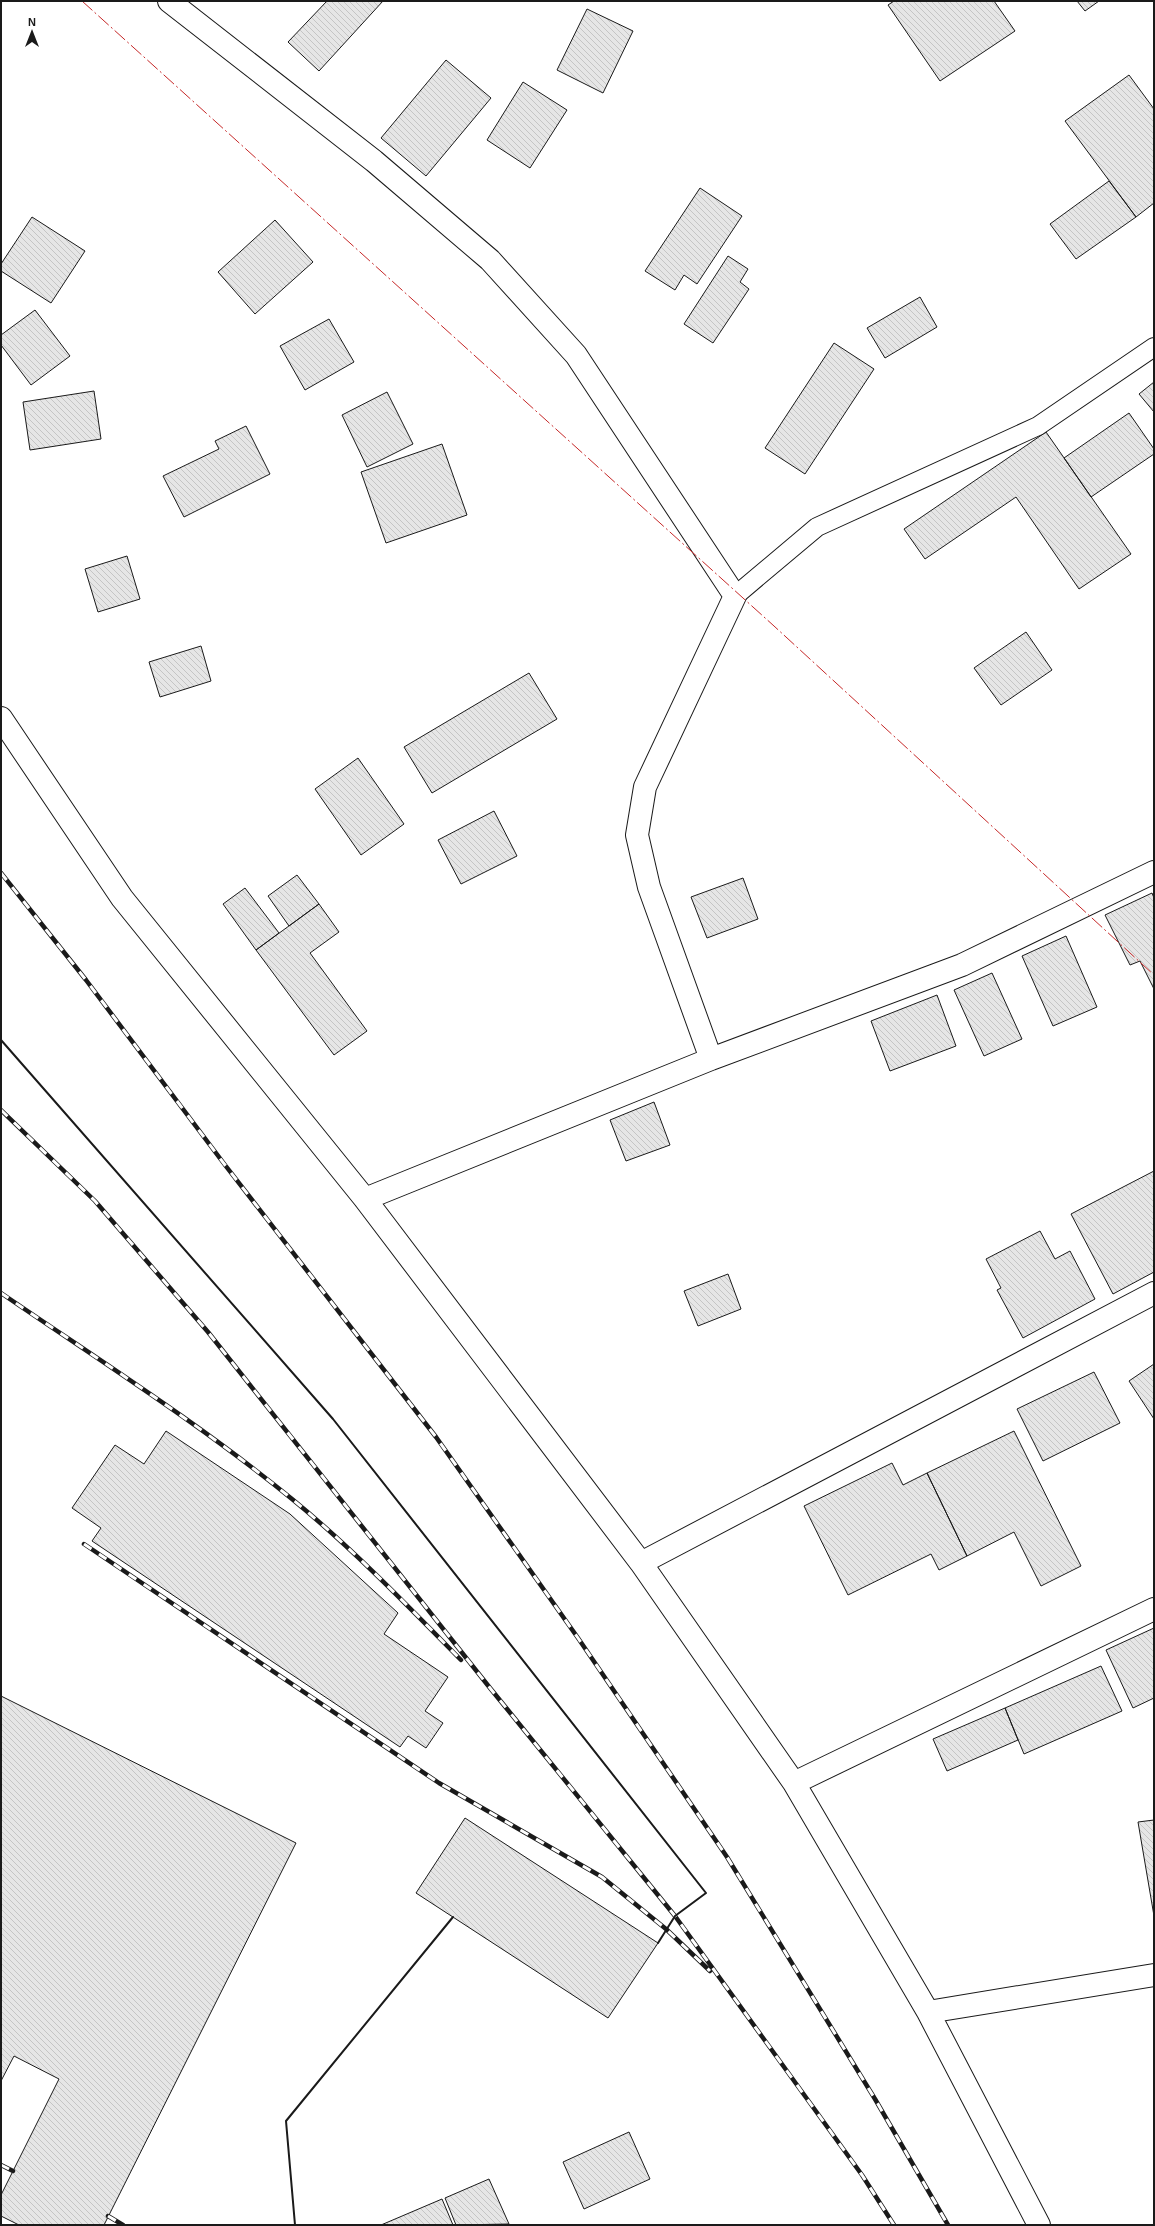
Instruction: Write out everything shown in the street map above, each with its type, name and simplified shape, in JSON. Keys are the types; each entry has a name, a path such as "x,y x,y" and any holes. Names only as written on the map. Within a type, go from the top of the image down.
{"street":[{"path":"169,1 374,161 490,260 576,355 735,596 646,787 637,835 650,887 711,1059"},
{"path":"1,718 122,898 365,1199 641,1563 794,1783 928,2012 1040,2225"},
{"path":"365,1199 711,1059 962,965 1154,872"},
{"path":"641,1563 1154,1293"},
{"path":"794,1783 1154,1609"},
{"path":"928,2012 1154,1975"}],"lane":[{"path":"735,596 817,527 1038,426 1154,347"}],"building":[{"path":"327,1 383,1 319,71 288,42"},
{"path":"894,1 994,1 1015,31 940,81 888,5"},
{"path":"1077,1 1099,1 1085,11"},
{"path":"587,9 633,31 603,93 557,70"},
{"path":"446,60 491,98 426,176 381,138"},
{"path":"1129,75 1154,109 1154,203 1136,217 1065,121"},
{"path":"523,82 567,110 530,168 487,140"},
{"path":"1109,181 1136,217 1076,259 1050,224"},
{"path":"700,188 742,216 697,284 684,275 675,290 645,271"},
{"path":"32,217 85,251 51,303 1,271 1,264"},
{"path":"275,220 313,262 255,314 218,272"},
{"path":"728,256 748,269 740,282 749,289 713,343 684,324"},
{"path":"920,297 937,327 885,358 867,328"},
{"path":"35,310 70,356 31,385 1,345 1,335"},
{"path":"329,319 354,362 305,390 280,346"},
{"path":"834,343 874,369 805,474 765,448"},
{"path":"1154,382 1154,412 1139,394"},
{"path":"94,391 101,439 30,450 23,402"},
{"path":"387,392 413,444 367,467 342,415"},
{"path":"1129,413 1154,449 1154,454 1091,497 1064,458"},
{"path":"246,426 270,474 184,517 163,476 219,449 215,441"},
{"path":"1046,432 1131,554 1079,589 1016,497 925,559 904,529"},
{"path":"442,444 467,515 386,543 361,472"},
{"path":"127,556 140,599 98,612 85,569"},
{"path":"1026,632 1052,670 1001,705 974,668"},
{"path":"201,646 211,681 160,697 149,662"},
{"path":"529,673 557,719 432,793 404,747"},
{"path":"358,758 404,824 361,855 315,789"},
{"path":"494,811 517,856 461,884 438,840"},
{"path":"297,875 319,904 289,926 268,896"},
{"path":"743,878 758,919 707,938 691,897"},
{"path":"245,888 279,933 256,950 223,904"},
{"path":"1152,893 1154,898 1154,989 1140,961 1130,965 1105,915"},
{"path":"319,904 339,932 310,953 367,1031 334,1055 256,950"},
{"path":"1066,936 1097,1007 1053,1026 1022,956"},
{"path":"992,973 1022,1039 984,1056 954,990"},
{"path":"937,995 956,1046 890,1071 871,1021"},
{"path":"654,1102 670,1145 626,1161 610,1120"},
{"path":"1154,1171 1154,1272 1113,1294 1071,1214"},
{"path":"1040,1231 1055,1259 1070,1251 1095,1299 1023,1338 997,1290 1001,1288 986,1259"},
{"path":"728,1274 741,1309 698,1326 684,1291"},
{"path":"1154,1364 1154,1419 1129,1381"},
{"path":"1094,1372 1120,1423 1043,1461 1017,1409"},
{"path":"166,1431 290,1514 398,1613 384,1634 448,1677 425,1711 443,1723 426,1748 408,1736 400,1747 92,1541 101,1528 72,1508 115,1445 144,1464"},
{"path":"1014,1431 1081,1566 1041,1586 1014,1532 967,1556 927,1473"},
{"path":"892,1463 903,1485 927,1473 967,1556 939,1570 931,1554 848,1595 804,1506"},
{"path":"1154,1628 1154,1698 1133,1708 1106,1650"},
{"path":"1101,1666 1122,1711 1024,1754 1005,1708"},
{"path":"1,1696 296,1843 104,2225 19,2225 1,2216 1,2195 59,2079 14,2056 1,2081"},
{"path":"1005,1708 1018,1740 947,1771 933,1739"},
{"path":"465,1818 658,1943 608,2018 416,1893"},
{"path":"1154,1820 1154,1916 1138,1822"},
{"path":"629,2132 650,2179 584,2209 563,2162"},
{"path":"489,2179 509,2224 456,2225 445,2198"},
{"path":"442,2199 453,2225 381,2225"}],"railway":[{"path":"1,873 86,980 225,1165 436,1437 578,1638 727,1857 875,2099 948,2225"},
{"path":"1,1110 95,1201 208,1332 490,1688 675,1916 862,2175 894,2225"},
{"path":"1,1293 112,1368 257,1471 292,1499 358,1557 461,1660"},
{"path":"84,1544 439,1783 602,1877 666,1929 710,1971"},
{"path":"1,2165 13,2171"},
{"path":"108,2216 123,2225"}],"wall":[{"path":"1,1040 333,1419 706,1893 675,1916 658,1943"},
{"path":"295,2225 286,2121 453,1917"}],"power":[{"path":"82,1 774,626 1154,975"}]}
